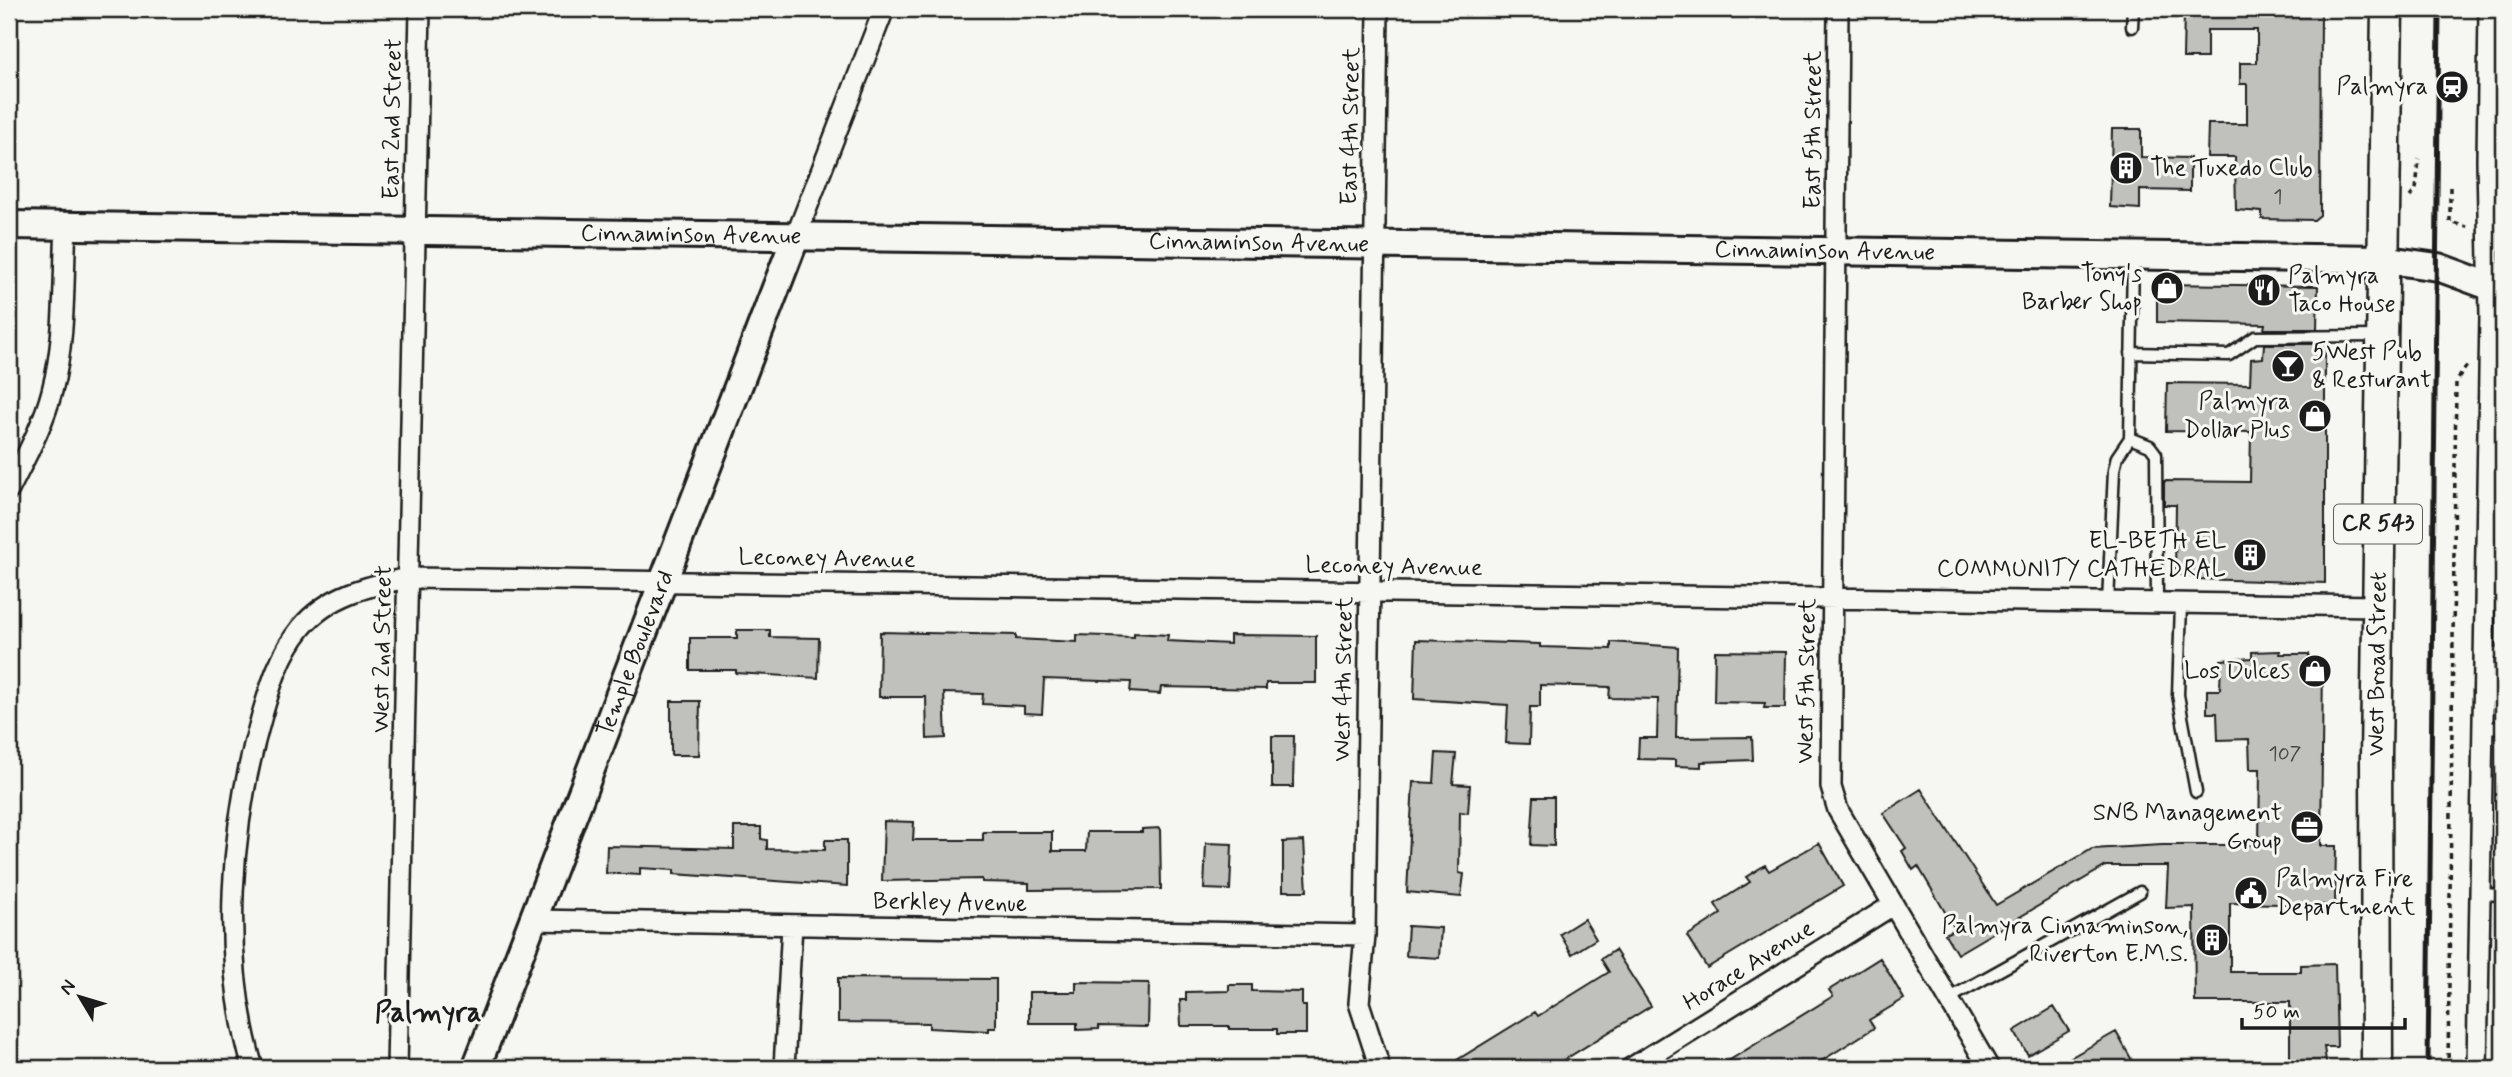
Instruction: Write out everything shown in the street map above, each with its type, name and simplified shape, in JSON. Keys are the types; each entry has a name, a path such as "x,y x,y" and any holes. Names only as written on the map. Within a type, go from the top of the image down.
{"main road":[{"name":"CR 543","path":"2381,259 2387,9"},
{"name":"West Broad Street","path":"2373,1066 2381,259"}],"street":[{"name":"East 2nd Street","path":"416,231 420,9"},
{"path":"796,236 884,9"},
{"name":"East 4th Street","path":"1374,245 1378,9"},
{"name":"East 5th Street","path":"1837,252 1838,9"},
{"path":"2477,1068 2483,728 2494,653 2492,473 2497,289 2491,161 2489,9"},
{"name":"Cinnaminson Avenue","path":"9,225 2381,259 2438,267 2497,289"},
{"path":"9,490 36,434 52,392 59,352 66,226"},
{"name":"West 2nd Street","path":"397,1068 416,231"},
{"name":"Temple Boulevard","path":"476,1068 796,236"},
{"name":"West 4th Street","path":"1374,245 1365,935 1359,1003 1380,1068"},
{"name":"West 5th Street","path":"1837,252 1831,786 1838,810 1989,1068"},
{"name":"Leconey Avenue","path":"253,1068 235,964 234,874 246,769 275,668 301,628 330,603 370,585 409,578 2377,606"},
{"name":"Horace Avenue","path":"1631,1068 1893,905"},
{"name":"Berkley Avenue","path":"533,920 1365,935"},
{"path":"784,1068 784,1029 792,925"}],"lane":[{"path":"2132,27 2133,9"},
{"path":"2108,603 2114,470 2123,446 2130,438 2133,255"},
{"path":"2131,353 2229,355 2255,337 2381,336"},
{"path":"2130,438 2150,446 2156,454 2157,603"},
{"path":"2181,604 2178,695 2196,792"},
{"path":"2483,728 2503,727"},
{"path":"1948,999 2140,892"},
{"path":"2480,894 2503,895"}],"path":[{"path":"2409,209 2410,198 2416,190 2419,159"},
{"path":"2450,187 2450,222 2468,225 2467,236"},
{"path":"2448,1068 2456,382 2469,361"}],"building":[{"path":"2321,9 2320,215 2314,220 2262,219 2262,212 2236,210 2235,157 2207,157 2208,124 2247,124 2247,84 2240,84 2240,63 2257,63 2257,30 2207,30 2207,58 2183,58 2184,11"},
{"path":"2112,129 2141,129 2141,157 2190,158 2190,191 2140,190 2140,209 2110,207"},
{"path":"2157,284 2318,286 2317,329 2264,329 2265,324 2157,322"},
{"path":"2264,344 2325,344 2325,583 2196,579 2189,575 2175,575 2176,505 2164,505 2164,481 2250,482 2251,432 2166,431 2167,383 2250,384 2251,359 2263,358"},
{"path":"737,630 770,630 770,637 819,638 818,678 736,673 736,670 690,670 690,638 737,638"},
{"path":"880,632 1016,635 1016,639 1077,642 1077,635 1134,637 1134,633 1168,635 1167,641 1230,644 1230,635 1316,636 1316,683 1266,683 1266,689 1161,687 1160,694 1130,692 1131,682 1044,679 1042,714 1024,713 1024,706 982,704 983,694 944,693 946,738 927,739 926,697 879,697"},
{"path":"1416,640 1611,649 1611,642 1678,647 1676,738 1752,737 1753,760 1701,762 1701,767 1675,766 1675,760 1638,759 1639,738 1657,738 1658,699 1609,698 1610,687 1540,685 1540,707 1530,707 1529,744 1506,743 1508,705 1414,699"},
{"path":"1715,651 1786,652 1785,708 1764,708 1765,703 1714,702"},
{"path":"2280,651 2280,654 2309,654 2309,661 2323,661 2321,846 2336,846 2335,905 2230,903 2230,972 2301,972 2301,965 2335,964 2337,1047 2324,1047 2327,1068 2290,1068 2290,1002 2195,1002 2194,907 2166,908 2168,866 2106,866 1957,954 1945,934 1955,929 1918,866 1913,870 1902,851 1906,848 1883,813 1921,789 1996,905 2092,849 2162,845 2259,845 2260,769 2250,769 2249,739 2218,740 2217,713 2207,713 2207,690 2220,690 2221,660 2252,658 2252,652"},
{"path":"671,701 700,701 699,755 671,755"},
{"path":"1272,736 1294,736 1293,787 1272,787"},
{"path":"1436,753 1456,754 1453,784 1470,785 1468,813 1460,812 1459,873 1464,874 1461,897 1407,892 1413,782 1434,783"},
{"path":"1534,797 1554,797 1554,846 1531,845"},
{"path":"884,821 914,822 913,840 983,840 983,832 1052,832 1052,851 1086,851 1087,832 1142,832 1142,829 1160,828 1161,889 1029,890 1029,883 982,882 982,879 882,881"},
{"path":"734,827 761,827 761,839 767,840 767,849 825,850 825,840 847,840 847,886 674,874 674,870 640,868 640,875 606,873 607,846 734,849"},
{"path":"1304,841 1307,891 1283,891 1283,842"},
{"path":"1206,843 1232,844 1230,890 1204,889"},
{"path":"1819,843 1843,886 1707,968 1687,936 1721,914 1715,904 1750,882 1746,877 1765,865 1769,871"},
{"path":"1584,919 1596,939 1572,954 1560,934"},
{"path":"1408,926 1441,928 1439,958 1406,956"},
{"path":"1615,950 1651,1006 1551,1068 1444,1068 1535,1012 1538,1016 1609,972 1601,959"},
{"path":"1880,958 1904,999 1869,1020 1874,1028 1810,1068 1717,1068 1833,996 1829,990"},
{"path":"838,978 996,979 996,1028 989,1028 989,1031 929,1028 929,1023 838,1022"},
{"path":"1076,982 1149,983 1148,1027 1099,1026 1099,1029 1077,1030 1077,1023 1029,1023 1029,992 1076,992"},
{"path":"1229,985 1252,985 1252,991 1302,992 1302,1006 1306,1006 1306,1034 1277,1034 1277,1029 1181,1026 1180,1000 1186,1000 1186,992 1229,991"},
{"path":"2054,1007 2069,1031 2028,1055 2014,1031"},
{"path":"2116,1032 2133,1062 2121,1068 2052,1068"}],"railway":[{"path":"2428,1068 2439,9"}],"place":[{"name":"Palmyra","path":"2452,87"},
{"name":"The Tuxedo Club","path":"2126,168"},
{"name":"Tony's Barber Shop","path":"2167,288"},
{"name":"Palmyra Taco House","path":"2264,290"},
{"name":"5West Pub & Resturant","path":"2288,366"},
{"name":"Palmyra Dollar Plus","path":"2315,416"},
{"name":"EL-BETH EL COMMUNITY CATHEDRAL","path":"2250,555"},
{"name":"Los Dulces","path":"2315,671"},
{"name":"SNB Management Group","path":"2307,827"},
{"name":"Palmyra Fire Department","path":"2251,893"},
{"name":"Palmyra Cinnaminson, Riverton E.M.S.","path":"2212,940"}],"district":[{"name":"Palmyra","path":"428,1013"}]}
